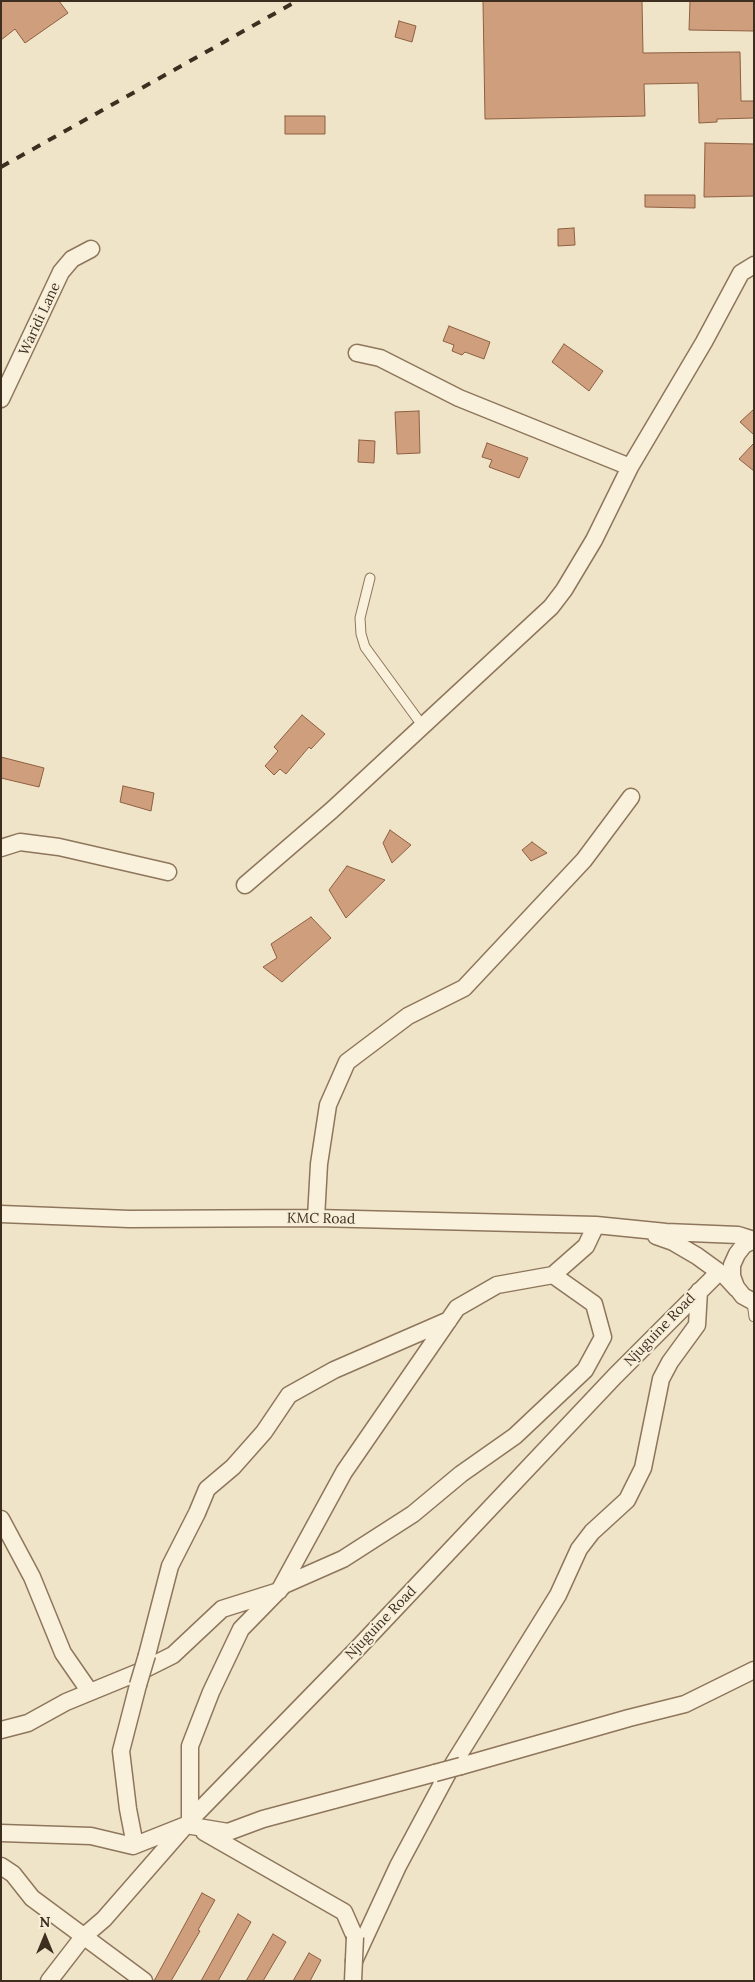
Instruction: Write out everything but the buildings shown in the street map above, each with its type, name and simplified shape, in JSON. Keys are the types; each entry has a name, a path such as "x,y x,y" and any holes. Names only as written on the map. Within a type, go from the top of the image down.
{"street":[{"name":"Waridi Lane","path":"1,400 61,272 72,259 91,249"},
{"path":"245,885 332,810 551,607 564,590 594,540 630,467 747,269"},
{"path":"356,353 380,358 459,398 630,467"},
{"path":"316,1218 319,1164 328,1104 347,1062 408,1016 464,988 584,860 631,797"},
{"path":"1,848 20,842 59,847 168,872"},
{"name":"KMC Road","path":"1,1214 129,1219 316,1218 596,1225 640,1230 738,1236 754,1240"},
{"path":"1,1730 28,1723 90,1692 173,1655 222,1609 279,1591 344,1472 457,1308 497,1285 553,1275 586,1246 596,1225"},
{"name":"KMC Road","path":"640,1230 673,1242 720,1272 753,1307"},
{"path":"737,1289 732,1276 732,1265 740,1250 754,1240"},
{"name":"Njuguine Road","path":"49,1981 83,1937 104,1919 190,1824 699,1291 720,1272"},
{"path":"190,1824 190,1746 211,1692 241,1629 284,1585 343,1559 413,1514 461,1474 515,1436 585,1370 603,1337 594,1304 553,1275"},
{"path":"345,1981 398,1866 450,1769 558,1595 579,1549 592,1532 626,1500 634,1486 643,1468 661,1378 670,1362 697,1325 699,1291"},
{"path":"135,1845 122,1751 170,1566 207,1489 234,1467 264,1432 289,1395 334,1370 449,1320"},
{"path":"1,1519 32,1577 63,1653 90,1692"},
{"path":"1,1833 91,1836 135,1845 190,1824 228,1832 263,1819 685,1704 754,1670"},
{"path":"190,1824 344,1912 355,1937 353,1981"},
{"path":"1,1866 13,1874 32,1898 144,1981"}],"lane":[{"path":"370,578 360,618 361,634 365,646 422,725"}],"railway":[{"path":"1,167 297,1"}]}
